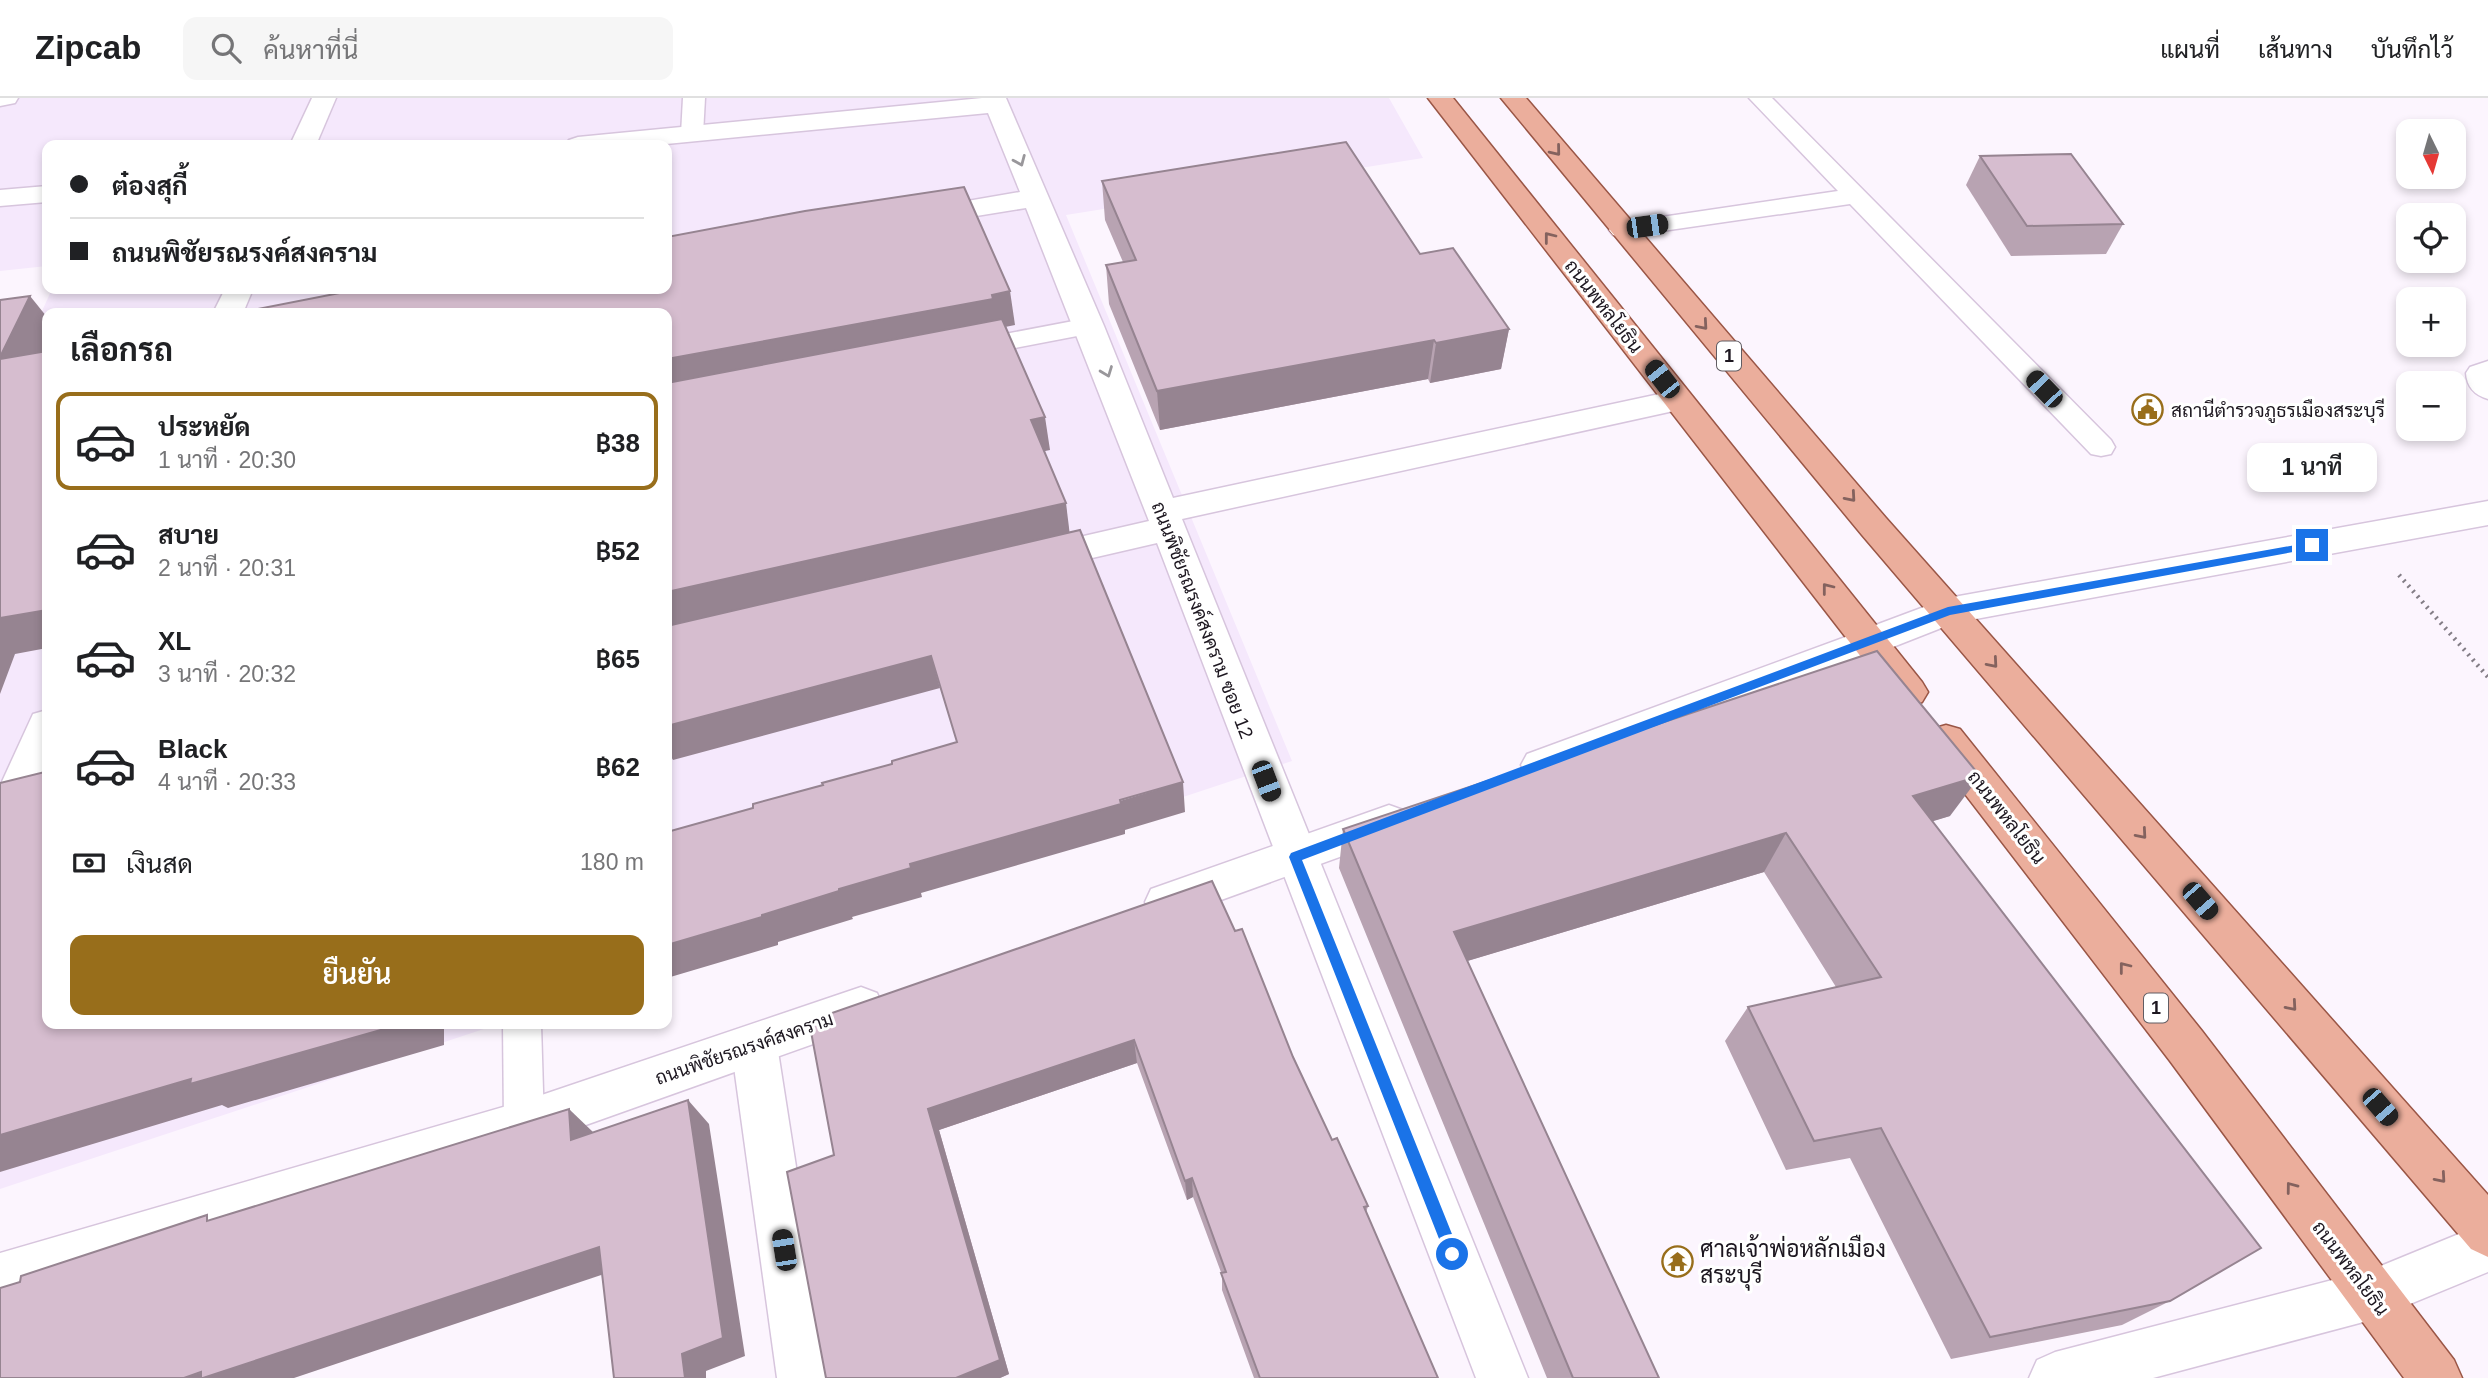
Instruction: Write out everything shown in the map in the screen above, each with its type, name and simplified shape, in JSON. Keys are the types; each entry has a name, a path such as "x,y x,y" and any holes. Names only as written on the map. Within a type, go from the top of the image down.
{"main road":[{"name":"ถนนพหลโยธิน","path":"1440,98 2186,1046 2436,1378"},
{"name":"1","path":"1513,98 1621,230 1948,611 2488,1232"}],"street":[{"path":"0,99 6,98"},
{"path":"305,140 324,98"},
{"path":"630,140 995,101"},
{"name":"ถนนพิชัยรณรงค์สงคราม ซอย 12","path":"995,101 1089,326 1295,857 1502,1378"},
{"path":"0,198 42,194"},
{"path":"899,220 1035,198"},
{"path":"1005,566 1164,520 1678,400"},
{"path":"1504,779 1948,611 2488,513"},
{"path":"0,845 32,791 42,747"},
{"path":"1124,916 1426,808"},
{"name":"ถนนพิชัยรณรงค์สงคราม","path":"0,1278 524,1124 899,994"},
{"path":"754,1045 803,1378"},
{"path":"2055,1378 2371,1294 2488,1247"}],"lane":[{"path":"692,134 694,98"},
{"path":"1760,98 2101,447"},
{"path":"1621,230 1855,196"},
{"path":"939,354 1089,326"},
{"path":"2488,369 2479,373 2480,382 2488,390"},
{"path":"522,1029 524,1124"}],"path":[{"path":"2364,536 2488,677"}],"shaded area":[{"path":"0,98 1389,98 1423,158 1066,215 1292,761 672,966 672,308 43,308 50,294 672,294 672,140 42,140 42,267 0,271"},
{"path":"42,311 42,1029 484,1029 0,1189 0,404"}],"building":[{"path":"1346,142 1420,254 1453,248 1509,329 1436,343 1434,340 1157,391 1106,265 1136,260 1102,181"},
{"path":"2071,154 2123,224 2027,226 1980,156"},
{"path":"964,187 1010,291 992,295 993,299 672,358 672,308 263,308 334,294 672,294 672,236 805,211"},
{"path":"30,296 0,357 0,300"},
{"path":"1002,319 1045,417 1031,420 1066,503 672,591 672,382"},
{"path":"42,352 42,611 0,618 0,359"},
{"path":"1080,530 1183,782 1120,800 1121,804 910,864 911,868 672,944 672,831 753,808 753,804 823,785 822,783 892,764 892,761 957,742 931,656 672,725 672,625"},
{"path":"1877,651 1980,776 1913,796 2261,1248 2170,1301 1990,1337 1881,1128 1814,1141 1748,1007 1881,977 1786,833 1454,932 1659,1378 1573,1378 1343,829"},
{"path":"42,773 42,1029 384,1029 190,1084 191,1079 0,1135 0,783"},
{"path":"1212,881 1235,931 1242,929 1293,1057 1332,1140 1337,1138 1368,1206 1364,1207 1438,1378 1260,1378 1221,1273 1226,1272 1192,1178 1185,1181 1134,1040 928,1109 1000,1360 956,1378 826,1378 787,1172 834,1155 809,1021"},
{"path":"688,1100 723,1338 682,1354 685,1378 614,1378 599,1247 203,1378 201,1372 184,1378 0,1378 0,1288 20,1282 21,1276 207,1215 207,1221 569,1109 571,1140"}],"place":[{"name":"สถานีตำรวจภูธรเมืองสระบุรี","path":"2148,410"},
{"name":"ศาลเจ้าพ่อหลักเมือง สระบุรี","path":"1677,1262"}],"route":[{"path":"1452,1254 1295,857 1948,611 2312,545"}]}
